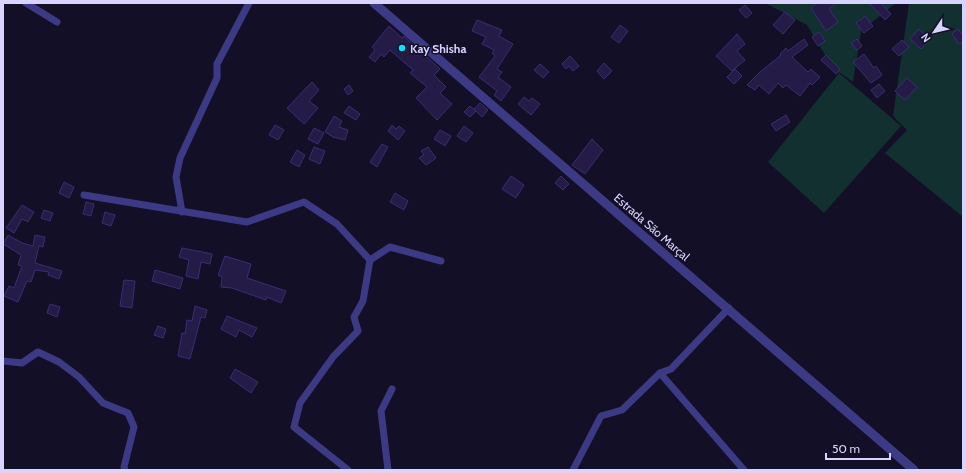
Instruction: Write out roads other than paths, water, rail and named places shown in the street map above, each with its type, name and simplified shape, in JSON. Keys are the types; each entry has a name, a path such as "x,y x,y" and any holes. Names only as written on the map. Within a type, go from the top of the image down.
{"street":[{"path":"26,3 58,22"},
{"path":"182,212 176,177 180,158 217,78 217,64 249,3"},
{"name":"Estrada São Marçal","path":"374,3 729,308 914,470"},
{"path":"84,195 247,222 304,202 337,224 370,260"},
{"path":"348,470 294,427 300,402 333,356 358,331 354,317 363,301 370,260 390,247 441,262"},
{"path":"573,470 601,416 622,410 660,373 671,369 729,308"},
{"path":"3,361 22,363 38,352 59,362 79,377 103,403 128,412 134,427 124,467 125,470"},
{"path":"660,373 744,470"},
{"path":"386,468 381,411 392,389"}],"place":[{"name":"Kay Shisha","path":"402,48"}]}
